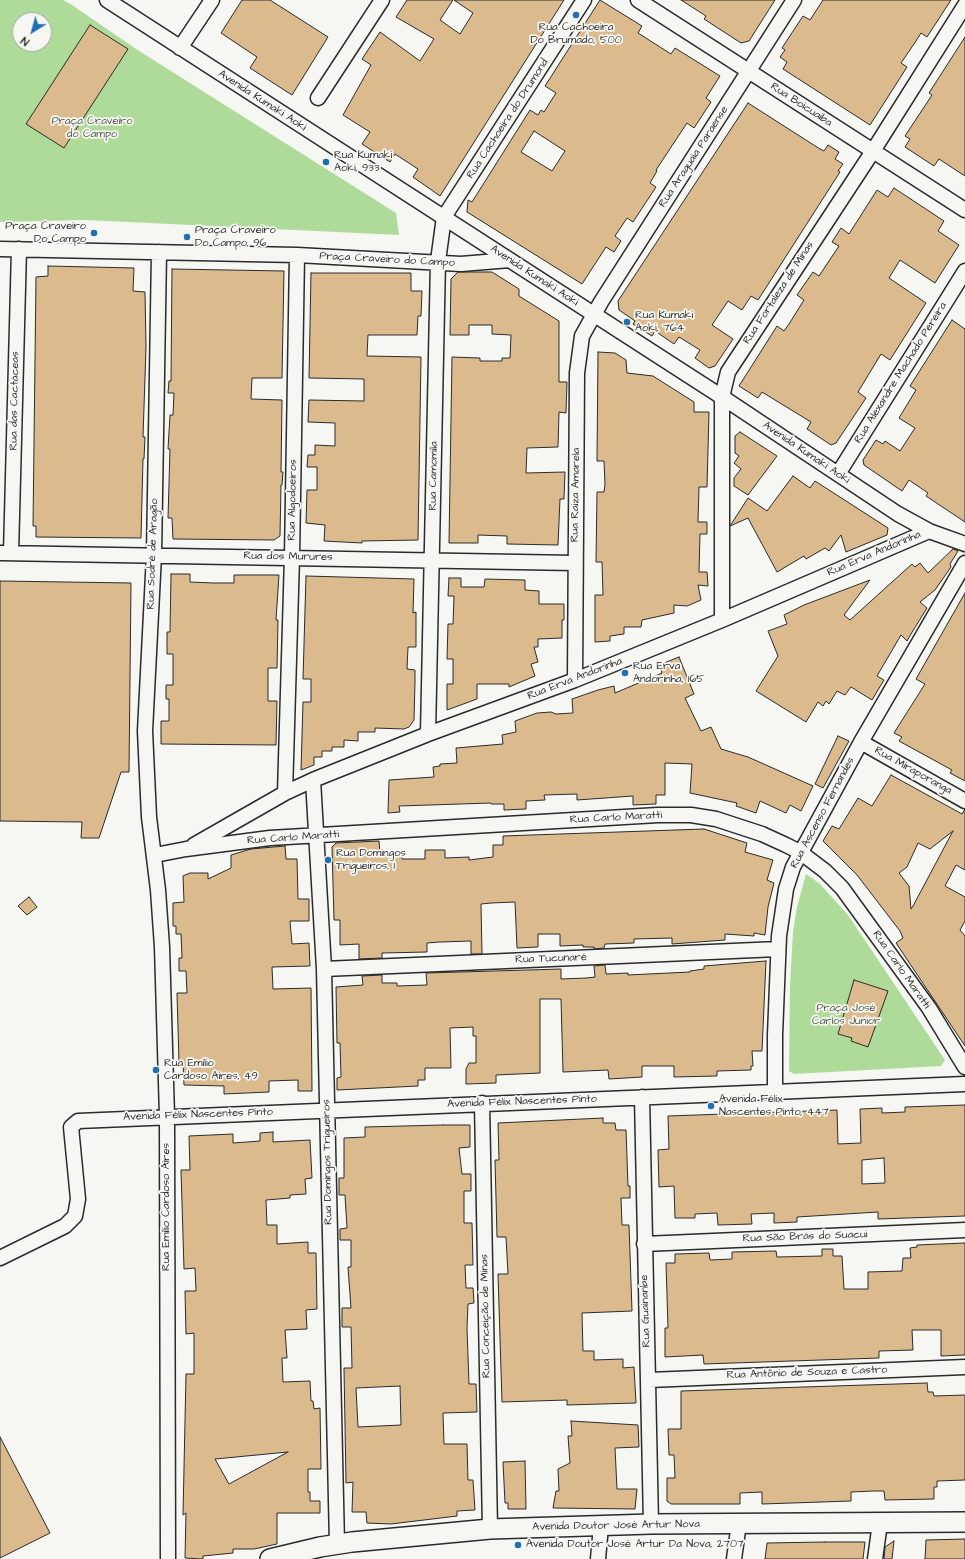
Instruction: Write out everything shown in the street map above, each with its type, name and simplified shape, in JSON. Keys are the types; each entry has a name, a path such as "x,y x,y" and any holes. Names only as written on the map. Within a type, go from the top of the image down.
{"main road":[{"name":"Avenida Doutor José Artur Nova","path":"270,1559 337,1544 490,1529 651,1524 965,1522"}],"street":[{"name":"Avenida Kumaki Aoki","path":"107,0 722,397 898,514 929,531 965,544"},
{"path":"180,48 212,0"},
{"path":"318,98 382,0"},
{"name":"Rua Cachoeira do Drumond","path":"444,218 584,0"},
{"name":"Rua Boicuaiba","path":"638,0 965,210"},
{"name":"Rua Araguaia Paraense","path":"594,314 794,0"},
{"name":"Rua Fortaleza de Minas","path":"722,620 722,397 728,372 873,151 965,5"},
{"name":"Rua Camomila","path":"428,734 433,560 438,261 444,218"},
{"name":"Praça Craveiro do Campo","path":"0,249 297,255 438,261 461,264 510,260"},
{"name":"Rua das Cactáceas","path":"6,553 20,249"},
{"name":"Rua Sodré de Aragão","path":"155,855 147,790 145,731 154,555 159,252"},
{"name":"Rua Algodoeiros","path":"285,792 292,557 297,255"},
{"name":"Rua Alexandre Machado Pereira","path":"838,474 965,271"},
{"name":"Rua Raiza Amarela","path":"575,680 578,353 582,336 594,314"},
{"name":"Rua Erva Andorinha","path":"285,792 428,734 575,680 722,620 929,531"},
{"name":"Rua dos Murures","path":"6,553 575,563"},
{"name":"Rua Ascenso Fernandes","path":"775,1091 774,1035 778,949 786,889 800,852 861,742 965,563"},
{"name":"Rua Miraporanga","path":"861,742 965,801"},
{"name":"Rua Domingos Trigueiros","path":"313,780 324,969 337,1544"},
{"path":"186,849 285,792"},
{"name":"Rua Carlo Maratti","path":"155,855 186,849 270,838 658,815 692,815 716,819 762,834 800,852 825,871 842,888 929,1008 965,1067"},
{"name":"Rua Emílio Cardoso Aires","path":"155,855 162,947 167,1116 168,1559"},
{"name":"Rua Tucunaré","path":"324,969 778,949"},
{"name":"Avenida Félix Nascentes Pinto","path":"0,1258 65,1226 75,1216 78,1199 71,1127 78,1121 327,1109 965,1084"},
{"name":"Rua Guainanbe","path":"642,1097 651,1524"},
{"name":"Rua Conceição de Minas","path":"482,1103 490,1529"},
{"name":"Rua São Brás do Suacui","path":"644,1244 965,1230"},
{"name":"Rua Antônio de Souza e Castro","path":"648,1380 965,1367"},
{"path":"734,1559 739,1523"},
{"path":"875,1559 880,1523"},
{"path":"598,1559 601,1526"}],"green space":[{"name":"Praça Craveiro do Campo","path":"0,0 63,0 72,5 136,49 396,213 399,235 87,220 0,222"},
{"name":"Praça José Carlos Junior","path":"806,874 820,884 848,915 945,1060 941,1066 794,1074 789,1071 790,985 793,932 797,907"}],"building":[{"path":"242,0 270,0 328,37 292,95 250,68 257,57 221,33"},
{"path":"407,0 453,0 440,20 460,34 473,13 454,0 564,0 440,196 413,177 418,169 395,154 390,162 362,144 370,132 343,115 371,65 362,59 380,32 420,61 434,39 396,17"},
{"path":"600,0 642,26 638,33 671,54 675,48 720,76 706,98 711,102 694,128 687,123 656,170 657,171 650,183 656,187 633,222 627,218 615,236 621,241 614,252 606,247 582,284 467,212 468,200 472,202 530,110 538,115 541,110 544,112 556,93 545,86","holes":["534,131 565,151 552,171 521,152"]},
{"path":"681,0 775,0 749,41 741,43 704,19 706,16"},
{"path":"823,0 951,0 927,37 921,33 901,63 907,67 870,125 783,69 787,62 780,57 785,50 782,48 803,16 810,20"},
{"path":"90,25 128,49 64,148 26,124"},
{"path":"965,37 965,176 939,159 934,166 905,147 910,139 905,136 932,95 929,93"},
{"path":"748,103 820,149 824,151 828,145 839,152 835,159 843,164 838,171 840,172 758,300 751,296 742,310 728,301 712,325 733,339 715,366 709,368 695,358 700,350 679,337 674,344 655,331 652,336 633,324 635,321 619,310 618,301"},
{"path":"894,188 944,221 938,231 959,245 935,283 900,260 889,278 926,303 890,360 881,354 858,392 866,398 836,443 831,445 807,429 811,422 762,392 758,398 739,386 777,326 784,331 789,324 804,300 797,295 813,272 819,276 839,246 832,242 841,228 849,234 877,190 888,197"},
{"path":"48,266 134,268 133,291 145,292 146,347 143,437 145,437 141,538 36,537 36,526 33,526 36,277 48,276"},
{"path":"172,269 284,271 282,378 252,378 251,399 282,400 281,472 283,472 281,485 280,536 274,540 173,539 172,518 168,518 170,449 168,449 170,415 173,415 174,393 168,393 169,381 171,381"},
{"path":"458,272 492,272 519,289 519,296 559,321 559,382 567,382 566,413 559,412 558,447 527,448 526,473 565,472 564,499 560,499 558,545 507,544 507,536 478,535 478,543 449,543 452,357 480,358 480,361 502,361 502,358 510,358 511,335 492,334 492,325 469,325 469,335 450,335 451,279"},
{"path":"311,273 411,273 411,291 422,291 421,316 418,316 417,335 368,335 367,356 421,357 418,540 362,541 362,543 324,541 325,525 306,523 307,490 317,490 317,467 307,467 308,455 315,455 315,445 335,446 335,423 308,422 309,400 364,401 364,379 309,378"},
{"path":"952,320 965,329 965,522 926,496 928,493 909,480 902,491 864,465 863,460 876,440 883,444 885,441 900,451 915,428 899,418 916,390 910,386"},
{"path":"598,352 615,353 626,360 627,373 653,376 694,402 694,412 709,412 707,487 699,487 698,522 707,522 707,534 700,534 699,572 707,572 708,586 698,585 701,600 687,606 674,605 674,613 642,620 641,627 624,627 624,634 610,636 610,641 595,642 595,595 603,595 602,562 596,562 597,492 604,492 605,484 604,461 597,461"},
{"path":"740,432 777,456 748,495 734,486 734,478 741,469 734,463 739,456 735,453 735,436"},
{"path":"793,476 810,488 815,481 888,528 887,535 846,552 841,535 829,551 825,548 806,559 804,556 777,572 748,518 730,526 748,498 767,511"},
{"path":"953,549 958,551 950,564 951,567 935,590 920,602 927,608 907,641 901,635 877,676 884,680 872,700 851,687 845,695 837,691 829,704 826,701 823,706 818,702 806,722 756,691 778,656 768,631 787,624 784,615 804,605 870,580 844,615 850,620 912,564 915,567 920,563 928,573"},
{"path":"171,574 190,574 190,582 214,583 234,583 234,575 279,575 276,620 278,620 277,668 268,668 268,701 277,701 276,745 161,744 161,721 169,721 169,699 166,699 166,685 173,685 173,654 167,654 167,632 170,632"},
{"path":"306,576 414,579 413,613 416,612 416,647 408,647 407,669 415,670 414,720 409,727 404,729 375,728 375,732 358,732 358,741 344,740 344,747 332,747 332,751 322,751 322,757 314,757 314,765 301,770 303,702 311,702 311,679 303,679"},
{"path":"449,578 461,578 461,587 484,587 485,579 525,580 525,590 539,591 539,604 564,604 564,620 562,620 562,638 538,639 538,647 534,647 538,662 531,664 535,676 509,687 509,684 477,684 477,699 447,710 447,684 453,684 453,659 447,659 448,624 453,624 454,596 448,596"},
{"path":"0,581 131,583 129,772 121,772 99,838 81,838 82,822 0,821"},
{"path":"965,593 965,781 950,773 952,770 899,741 902,737 894,733 925,684 916,679"},
{"path":"679,657 694,694 685,698 701,731 711,727 721,749 748,757 813,786 801,811 790,805 786,813 760,801 756,813 736,806 737,803 690,793 692,764 665,763 665,795 656,795 656,804 633,805 633,796 577,800 577,794 544,795 545,800 526,801 526,809 504,810 504,804 491,803 399,806 400,812 388,813 389,780 434,777 433,767 440,766 440,764 457,763 456,748 503,744 502,735 516,732 515,721 537,713 573,713 572,699 614,686 615,693 662,673 659,665"},
{"path":"838,736 849,741 823,788 815,784"},
{"path":"891,775 962,814 965,809 965,870 956,865 945,886 965,897 965,921 960,930 965,936 965,1046 896,943 903,938 900,931 857,875 823,841 832,826 839,829 858,798 872,806","holes":["953,831 911,909 909,886 899,873 907,867 918,843 930,849"]},
{"path":"704,829 747,843 745,852 773,860 767,880 774,883 768,907 765,935 754,933 754,936 725,934 725,940 672,944 672,938 634,939 634,943 605,944 604,948 594,949 594,947 583,947 583,945 560,946 560,934 538,934 538,947 517,948 515,902 481,904 482,954 471,954 471,941 440,942 427,943 427,952 382,953 382,958 359,959 359,944 340,945 340,920 334,920 332,847 336,843 379,841 380,852 402,852 402,859 425,859 425,850 445,850 445,858 469,857 469,860 493,857 493,845 503,845 503,836"},
{"path":"285,846 286,859 297,859 298,899 309,899 309,921 290,921 292,944 309,943 310,966 272,967 273,989 311,988 312,1091 298,1091 298,1080 269,1081 269,1092 224,1094 224,1086 184,1085 183,1062 179,1063 177,993 187,993 186,971 179,971 179,958 182,958 181,934 176,934 176,926 173,926 173,903 184,902 183,876 190,873 208,873 208,879 231,868 231,855 251,849"},
{"path":"29,897 37,907 27,915 18,906"},
{"path":"766,961 762,1051 752,1051 753,1066 751,1066 751,1070 717,1071 717,1076 674,1077 674,1066 642,1066 642,1077 609,1079 608,1070 563,1072 561,999 540,999 540,1073 496,1075 496,1083 466,1084 466,1069 469,1063 476,1063 476,1036 473,1036 473,1027 450,1028 451,1068 425,1068 425,1080 418,1080 418,1086 337,1090 337,1078 341,1077 340,1043 337,1043 336,987 363,985 362,976 382,975 382,983 397,983 397,986 427,985 426,973 561,969 561,979 595,977 594,966 605,965 606,974 628,973 628,975 690,972 704,969 704,966"},
{"path":"854,980 888,991 868,1047 851,1041 852,1038 838,1034"},
{"path":"965,1105 965,1216 878,1219 878,1212 797,1217 797,1222 774,1223 774,1213 751,1214 752,1224 718,1225 717,1213 695,1214 695,1218 675,1218 674,1186 659,1187 658,1150 669,1149 668,1116 837,1110 838,1144 861,1143 860,1109 882,1108 882,1113 905,1112 905,1107","holes":["884,1158 885,1183 862,1184 862,1160"]},
{"path":"603,1118 603,1123 615,1123 616,1130 626,1130 628,1186 630,1186 630,1198 621,1198 622,1225 629,1225 632,1311 582,1313 583,1351 594,1351 594,1360 623,1359 623,1368 634,1367 636,1403 567,1405 567,1400 502,1402 498,1274 508,1274 506,1237 497,1237 495,1160 499,1160 498,1123"},
{"path":"470,1125 470,1147 459,1148 462,1174 471,1174 471,1191 464,1191 464,1223 472,1223 473,1265 465,1265 466,1288 473,1288 474,1303 468,1304 467,1328 469,1384 476,1384 477,1412 443,1413 444,1444 467,1444 468,1480 473,1480 475,1510 457,1511 457,1516 391,1524 367,1523 366,1512 352,1512 353,1482 346,1483 344,1368 352,1368 351,1327 342,1327 342,1308 351,1308 348,1267 351,1267 351,1240 340,1240 340,1229 347,1228 345,1195 339,1195 339,1178 344,1178 344,1138 365,1137 365,1127","holes":["400,1386 401,1425 358,1427 356,1388"]},
{"path":"273,1132 273,1142 310,1140 312,1178 305,1179 306,1194 290,1195 290,1198 266,1200 267,1225 277,1225 277,1244 308,1242 308,1253 316,1253 317,1309 306,1310 307,1329 285,1330 287,1358 282,1358 283,1382 310,1381 311,1401 313,1401 314,1409 320,1408 321,1469 308,1469 308,1492 310,1492 310,1501 320,1501 320,1513 277,1513 277,1544 254,1549 233,1549 233,1553 203,1556 203,1559 185,1558 186,1513 183,1515 186,1374 194,1374 194,1333 186,1334 185,1291 196,1291 195,1268 184,1269 181,1170 190,1170 189,1136 233,1134 233,1143 260,1141 260,1133","holes":["288,1452 229,1484 215,1459"]},
{"path":"965,1243 965,1355 941,1356 941,1330 912,1330 913,1350 879,1351 879,1358 704,1364 703,1355 665,1357 665,1328 668,1328 666,1263 675,1263 675,1254 709,1253 710,1260 732,1259 732,1252 776,1251 777,1257 822,1256 822,1249 833,1249 833,1256 842,1256 844,1289 868,1289 868,1272 902,1271 903,1258 911,1258 910,1248 917,1247 917,1245"},
{"path":"927,1383 928,1392 933,1392 934,1396 965,1395 965,1480 937,1481 937,1487 934,1487 934,1499 885,1500 884,1491 873,1491 851,1492 851,1501 762,1504 762,1492 740,1493 740,1504 671,1504 667,1501 667,1478 675,1478 674,1455 669,1455 668,1429 681,1429 681,1391"},
{"path":"571,1421 638,1425 639,1447 615,1448 617,1489 637,1489 635,1509 553,1508 556,1491 559,1491 558,1469 570,1463 568,1436 572,1436"},
{"path":"0,1437 50,1533 0,1558"},
{"path":"525,1461 526,1509 508,1509 508,1503 505,1503 503,1462"},
{"path":"965,1539 965,1559 925,1559 926,1540"},
{"path":"894,1541 892,1559 884,1559 885,1547"},
{"path":"865,1542 863,1559 765,1559 767,1543"}],"place":[{"name":"Rua Cachoeira Do Brumado, 500","path":"576,15"},
{"name":"Rua Kumaki Aoki, 933","path":"326,162"},
{"name":"Praça Craveiro Do Campo","path":"94,233"},
{"name":"Praça Craveiro Do Campo, 96","path":"187,237"},
{"name":"Rua Kumaki Aoki, 764","path":"627,322"},
{"name":"Rua Erva Andorinha, 165","path":"625,673"},
{"name":"Rua Domingos Trigueiros, 1","path":"328,860"},
{"name":"Rua Emílio Cardoso Aires, 49","path":"156,1070"},
{"name":"Avenida Félix Nascentes Pinto, 447","path":"711,1106"},
{"name":"Avenida Doutor José Artur Da Nova, 2707","path":"518,1545"}]}
